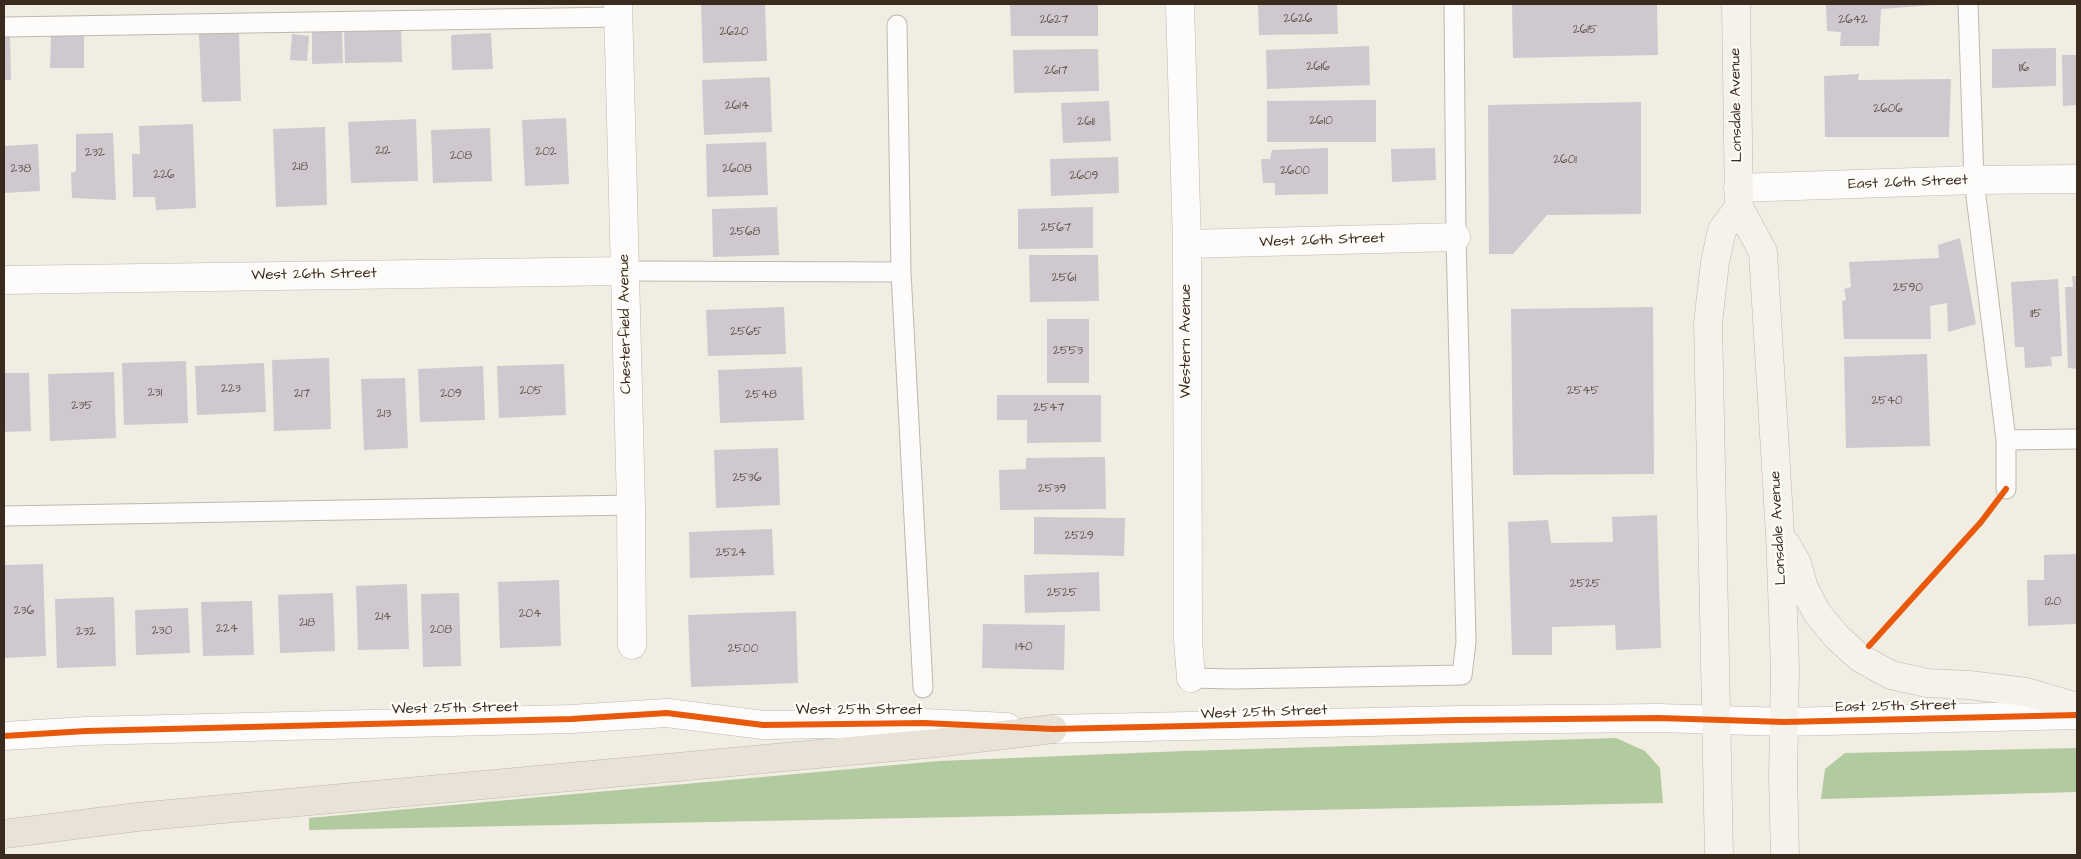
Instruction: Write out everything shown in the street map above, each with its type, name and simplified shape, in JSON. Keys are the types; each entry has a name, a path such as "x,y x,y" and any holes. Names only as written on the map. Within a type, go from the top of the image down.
{"highway":[{"path":"4,834 147,816 936,743 1053,730"}],"main road":[{"name":"Lonsdale Avenue","path":"1736,4 1738,197 1763,252 1780,534 1785,668 1784,855"},
{"path":"1719,855 1708,322 1715,262 1722,230 1738,197"},
{"path":"1780,534 1797,563 1804,588 1817,613 1837,637 1860,658 1892,675 1927,683 1969,685 2026,692 2077,707"}],"street":[{"name":"Western Avenue","path":"1180,4 1187,244 1188,640 1191,678"},
{"name":"Chesterfield Avenue","path":"618,10 632,645"},
{"name":"East 26th Street","path":"1738,197 1974,180 2077,179"},
{"name":"West 26th Street","path":"1187,244 1456,237"},
{"name":"West 26th Street","path":"4,280 625,271"},
{"name":"West 25th Street","path":"4,736 86,731 571,719 667,713 763,724 924,723 1053,730 1459,720 1659,718 1716,720"},
{"name":"East 25th Street","path":"1716,720 1784,722 2077,715"}],"lane":[{"path":"1191,678 1462,675 1466,642 1456,237 1454,4"},
{"path":"1968,4 1974,180 2006,440 2006,488"},
{"path":"4,27 618,10"},
{"path":"897,25 901,272 923,688"},
{"path":"625,271 901,272"},
{"path":"2006,440 2077,439"},
{"path":"4,516 630,505"}],"green space":[{"path":"1616,738 1645,751 1660,768 1663,803 309,830 309,818 939,761 1184,751"},
{"path":"2077,748 2077,792 1821,799 1825,769 1845,753"}],"building":[{"path":"701,4 765,4 767,61 703,63"},
{"path":"1010,4 1098,4 1098,36 1011,36"},
{"path":"1258,4 1337,4 1338,34 1259,35"},
{"path":"1512,4 1657,4 1658,55 1513,58"},
{"path":"1826,4 1934,5 1881,9 1879,46 1840,46 1841,32 1827,31"},
{"path":"401,26 402,62 345,63 344,28"},
{"path":"312,32 342,32 343,63 312,64"},
{"path":"239,33 241,101 202,102 199,34"},
{"path":"491,33 493,69 452,70 451,35"},
{"path":"292,34 309,36 307,61 290,60"},
{"path":"51,35 84,36 84,68 50,68"},
{"path":"4,36 10,36 11,80 4,80"},
{"path":"1369,46 1370,85 1267,89 1266,50"},
{"path":"2056,48 2056,86 1992,88 1992,49"},
{"path":"1098,49 1099,91 1014,93 1013,50"},
{"path":"2062,55 2077,55 2077,105 2063,106"},
{"path":"1859,74 1858,80 1951,79 1949,137 1825,137 1824,76"},
{"path":"770,77 772,132 704,135 702,80"},
{"path":"1376,100 1376,142 1267,142 1267,101"},
{"path":"1109,101 1111,141 1063,143 1061,103"},
{"path":"1641,102 1641,214 1547,215 1513,254 1489,254 1488,105"},
{"path":"566,118 569,184 525,186 522,120"},
{"path":"416,119 418,181 351,183 348,122"},
{"path":"193,124 196,208 156,210 155,197 133,197 132,154 140,154 139,126"},
{"path":"325,127 327,205 276,207 273,129"},
{"path":"490,128 492,181 433,183 431,130"},
{"path":"113,133 116,200 72,198 71,173 76,171 76,134"},
{"path":"766,142 768,195 707,197 706,144"},
{"path":"38,144 40,191 4,193 4,146"},
{"path":"1328,148 1328,194 1275,195 1275,183 1263,183 1261,159 1270,159 1272,150"},
{"path":"1435,148 1436,180 1392,182 1391,149"},
{"path":"1118,157 1119,193 1051,196 1050,159"},
{"path":"777,207 779,255 713,257 712,209"},
{"path":"1093,207 1093,248 1018,249 1018,209"},
{"path":"1960,238 1976,324 1948,332 1947,303 1930,306 1931,339 1844,339 1842,301 1846,300 1844,289 1851,287 1849,262 1939,258 1938,245"},
{"path":"1029,255 1098,255 1099,301 1030,302"},
{"path":"2072,276 2077,276 2077,369 2068,368 2065,287 2073,287"},
{"path":"2058,279 2062,356 2051,357 2052,366 2025,368 2024,347 2015,347 2011,282"},
{"path":"784,307 786,354 708,356 706,310"},
{"path":"1653,307 1654,474 1513,475 1511,309"},
{"path":"1047,319 1089,319 1089,383 1047,383"},
{"path":"1927,354 1930,446 1846,448 1844,357"},
{"path":"329,358 331,429 274,431 272,360"},
{"path":"186,361 188,423 124,425 122,363"},
{"path":"264,363 266,412 197,415 195,366"},
{"path":"564,364 566,415 499,418 497,366"},
{"path":"483,366 485,420 420,422 418,369"},
{"path":"802,367 804,420 720,423 718,370"},
{"path":"114,372 116,438 50,441 48,374"},
{"path":"4,373 29,373 31,431 4,432"},
{"path":"405,378 408,448 364,450 361,379"},
{"path":"997,395 1101,395 1101,442 1027,443 1027,420 997,420"},
{"path":"778,448 780,505 716,508 714,450"},
{"path":"1105,457 1106,509 1000,510 999,470 1026,469 1026,458"},
{"path":"1657,515 1661,648 1616,650 1615,625 1552,627 1552,655 1512,655 1508,522 1548,520 1551,543 1613,542 1612,517"},
{"path":"1034,517 1125,518 1124,556 1034,554"},
{"path":"772,529 774,575 690,578 689,532"},
{"path":"2077,554 2077,624 2028,626 2027,580 2044,580 2044,555"},
{"path":"43,564 46,656 4,658 4,565"},
{"path":"1099,572 1100,611 1025,613 1024,575"},
{"path":"559,580 561,646 500,648 498,582"},
{"path":"407,584 409,649 358,650 356,586"},
{"path":"333,593 335,651 280,653 278,595"},
{"path":"459,593 461,666 423,667 421,594"},
{"path":"114,597 116,666 57,668 55,599"},
{"path":"252,601 254,655 203,656 201,602"},
{"path":"188,608 190,653 136,655 135,610"},
{"path":"796,611 798,683 691,687 688,615"},
{"path":"983,624 1065,625 1064,670 982,668"}],"cycle path":[{"path":"1869,646 1981,522 2006,489"},
{"path":"4,736 86,731 571,719 667,713 763,725 924,723 1053,729 1459,720 1659,718 1784,722 2077,715"}]}
